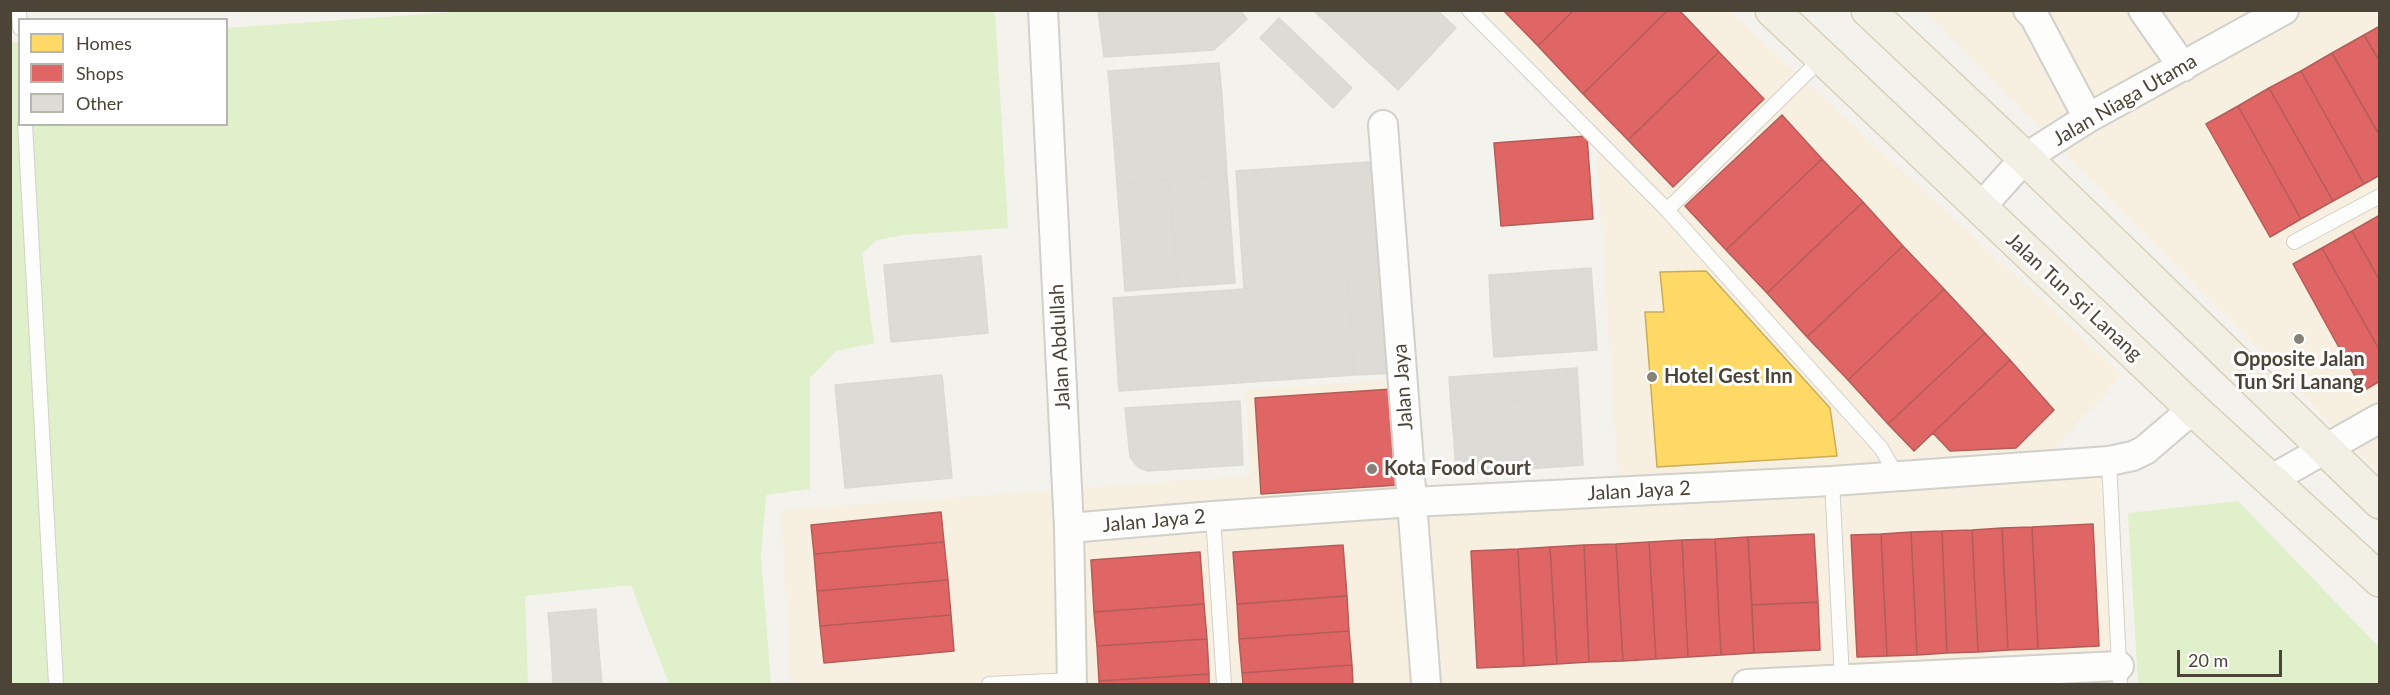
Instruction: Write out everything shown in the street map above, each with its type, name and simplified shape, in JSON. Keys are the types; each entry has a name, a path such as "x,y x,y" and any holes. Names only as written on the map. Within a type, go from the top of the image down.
{"main road":[{"name":"Jalan Tun Sri Lanang","path":"1772,10 2193,409 2272,479 2379,580"},
{"path":"1868,10 2025,158 2379,502"}],"street":[{"name":"Jalan Abdullah","path":"1043,10 1069,528 1072,682"},
{"path":"2028,10 2034,16 2088,118"},
{"path":"2143,10 2183,67"},
{"name":"Jalan Niaga Utama","path":"1980,208 2025,158 2088,118 2284,10"},
{"name":"Jalan Jaya","path":"1383,125 1426,684"},
{"name":"Jalan Jaya 2","path":"1069,528 1412,502 1832,481 2109,461 2133,456 2145,450 2193,409"},
{"path":"2272,479 2379,418"},
{"path":"1747,684 2120,675"}],"lane":[{"path":"1469,10 1667,210 1881,448 1897,476"},
{"path":"1667,210 1822,58"},
{"path":"25,126 57,684"},
{"path":"2294,242 2379,196"},
{"path":"2109,461 2120,675"},
{"path":"1832,481 1842,680"},
{"path":"1213,516 1224,684"},
{"path":"989,684 1072,682"}],"shaded area":[{"path":"1458,11 1730,11 2123,375 2051,451 1769,471 1618,477 1597,150"},
{"path":"1926,11 2379,11 2379,472 2356,449"},
{"path":"1417,378 1426,515 2118,474 2128,684 791,684 781,510 1250,476 1246,390"}],"green space":[{"path":"483,10 995,11 1008,228 903,235 877,240 862,254 874,343 836,351 810,378 810,489 766,495 761,557 771,684 669,684 631,585 525,596 528,684 11,684 10,43 18,42 18,126 228,126 228,28"},
{"path":"2238,501 2379,647 2379,684 2138,684 2128,513"}],"building: Homes":[{"path":"1706,271 1830,408 1837,456 1657,467 1645,312 1664,312 1660,272"}],"building: Shops":[{"path":"1503,10 1574,10 1538,46"},
{"path":"1574,10 1668,10 1583,94 1538,46"},
{"path":"1668,10 1679,10 1719,52 1628,140 1583,94"},
{"path":"2380,26 2380,62 2364,35"},
{"path":"2364,35 2380,62 2380,136 2332,53"},
{"path":"1719,52 1764,99 1673,187 1628,140"},
{"path":"2332,53 2380,136 2380,175 2364,184 2301,71"},
{"path":"2301,71 2364,184 2333,201 2269,88"},
{"path":"2269,88 2333,201 2301,219 2238,106"},
{"path":"2238,106 2301,219 2270,237 2206,124"},
{"path":"1782,115 1822,159 1726,250 1685,206"},
{"path":"1587,136 1593,219 1501,226 1494,143"},
{"path":"1822,159 1863,202 1767,293 1726,250"},
{"path":"1863,202 1903,246 1807,337 1767,293"},
{"path":"2380,215 2380,281 2352,231"},
{"path":"2352,231 2380,281 2380,351 2322,248"},
{"path":"1903,246 1944,289 1848,380 1807,337"},
{"path":"2322,248 2380,351 2380,381 2363,391 2293,264"},
{"path":"1944,289 1985,333 1888,424 1848,380"},
{"path":"1985,333 2010,360 1914,451 1888,424"},
{"path":"2010,360 2054,410 2016,448 1950,451 1933,433"},
{"path":"1393,389 1399,485 1261,494 1255,398"},
{"path":"941,512 944,542 814,554 811,525"},
{"path":"2093,524 2099,646 2038,649 2032,527"},
{"path":"2032,527 2038,649 2008,650 2002,528"},
{"path":"2002,528 2008,650 1978,652 1972,530"},
{"path":"1972,530 1978,652 1947,653 1942,531"},
{"path":"1942,531 1947,653 1917,655 1911,532"},
{"path":"1911,532 1917,655 1887,656 1881,534"},
{"path":"1814,534 1818,602 1752,605 1748,537"},
{"path":"1881,534 1887,656 1857,657 1851,535"},
{"path":"1748,537 1754,653 1721,655 1715,539"},
{"path":"1715,539 1721,655 1688,657 1682,540"},
{"path":"1682,540 1688,657 1656,659 1649,542"},
{"path":"944,542 948,580 817,591 814,554"},
{"path":"1649,542 1656,659 1623,661 1616,544"},
{"path":"1616,544 1623,661 1589,662 1584,545"},
{"path":"1343,545 1347,596 1237,604 1233,552"},
{"path":"1584,545 1589,662 1557,664 1550,547"},
{"path":"1550,547 1557,664 1524,666 1518,549"},
{"path":"1518,549 1524,666 1477,668 1471,551"},
{"path":"1200,552 1204,604 1094,612 1091,560"},
{"path":"948,580 951,615 820,626 817,591"},
{"path":"1347,596 1349,631 1239,639 1237,604"},
{"path":"1818,602 1820,650 1754,653 1752,605"},
{"path":"1204,604 1207,639 1097,646 1094,612"},
{"path":"951,615 954,651 824,663 820,626"},
{"path":"1349,631 1352,665 1242,673 1239,639"},
{"path":"1207,639 1209,674 1099,681 1097,646"},
{"path":"1352,665 1353,684 1243,684 1242,673"},
{"path":"1209,674 1209,684 1099,684 1099,681"}],"building: Other":[{"path":"1098,10 1240,10 1247,19 1214,50 1104,57"},
{"path":"1313,10 1437,10 1456,28 1398,90"},
{"path":"1279,18 1352,88 1333,108 1260,38"},
{"path":"1219,63 1222,96 1111,105 1108,71"},
{"path":"1222,96 1227,175 1117,184 1111,105"},
{"path":"1384,161 1399,373 1354,375 1348,282 1244,289 1236,171"},
{"path":"1227,175 1235,283 1178,287 1169,180"},
{"path":"1169,180 1178,287 1125,291 1117,184"},
{"path":"981,256 988,333 891,342 884,265"},
{"path":"1591,268 1594,308 1491,315 1489,275"},
{"path":"1348,282 1354,375 1119,391 1113,298"},
{"path":"1594,308 1597,350 1494,357 1491,315"},
{"path":"1577,368 1579,398 1451,407 1449,377"},
{"path":"942,375 952,478 845,488 835,385"},
{"path":"1579,398 1581,432 1454,440 1451,407"},
{"path":"1240,401 1243,465 1147,471 1138,467 1130,457 1125,408"},
{"path":"1581,432 1583,465 1456,474 1454,440"},
{"path":"596,609 598,641 551,645 548,613"},
{"path":"598,641 602,684 553,684 551,645"}],"place":[{"name":"Opposite Jalan Tun Sri Lanang","path":"2299,339"},
{"name":"Hotel Gest Inn","path":"1652,377"},
{"name":"Kota Food Court","path":"1372,469"}]}
